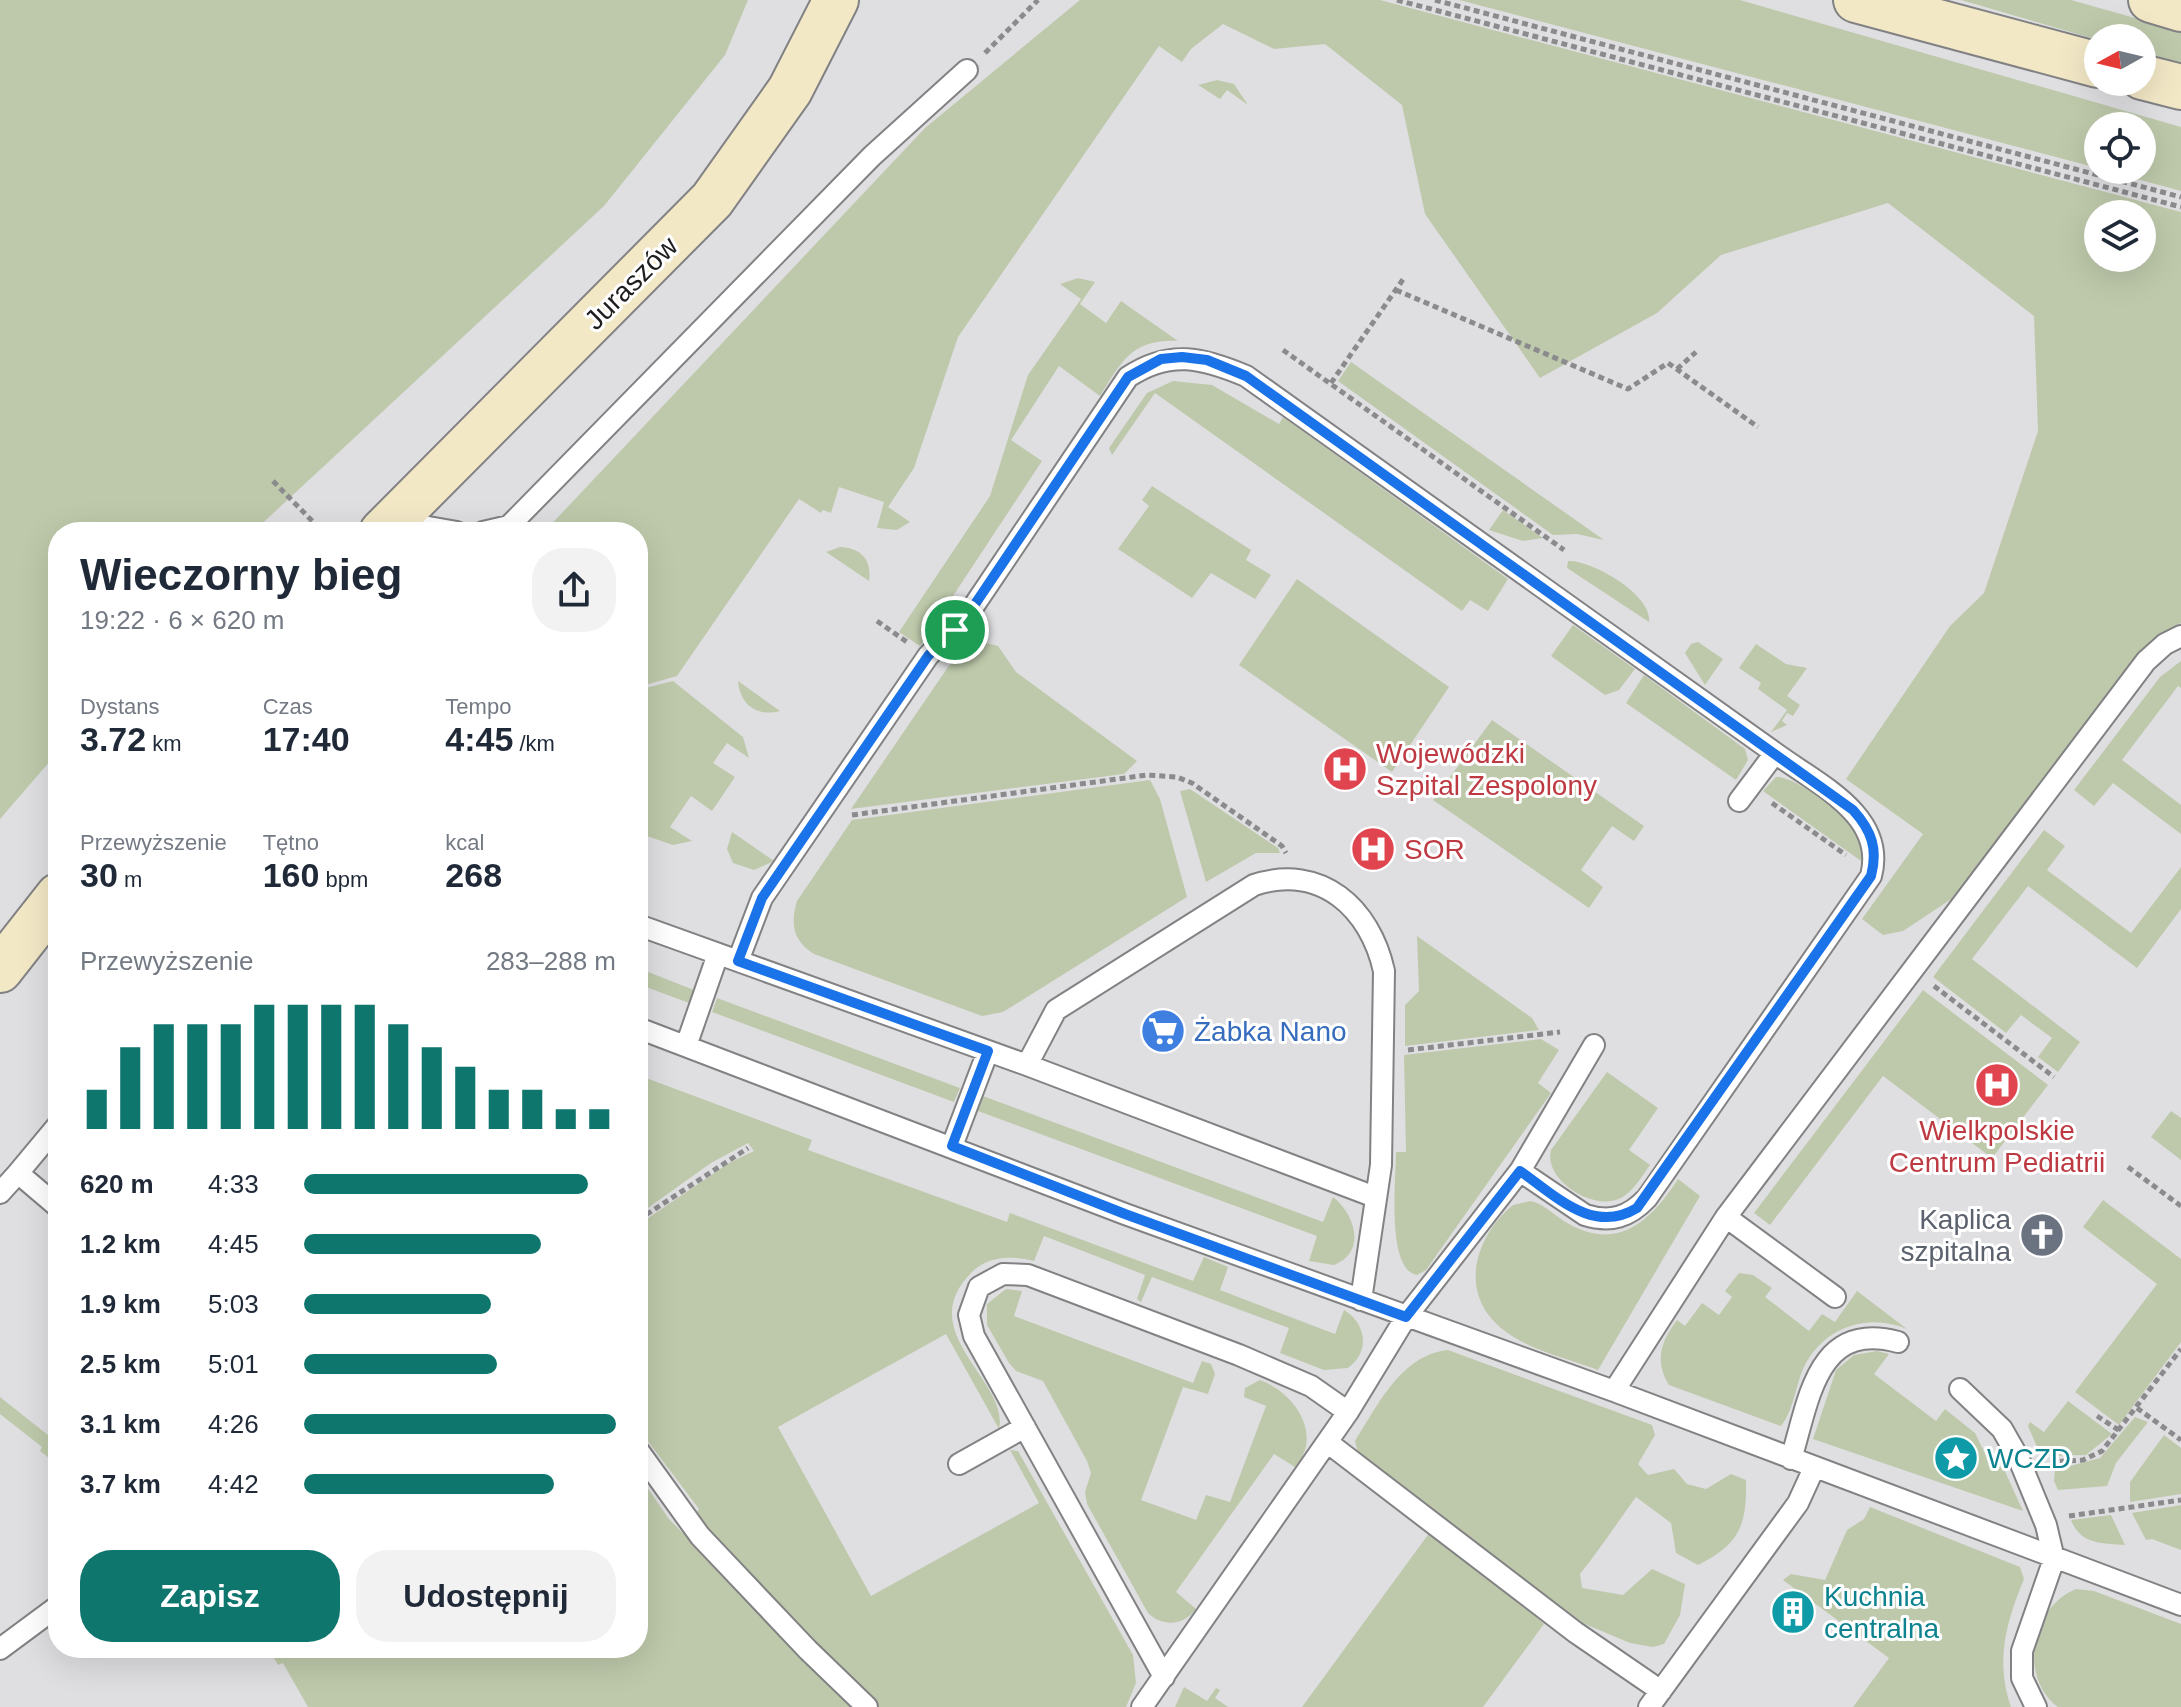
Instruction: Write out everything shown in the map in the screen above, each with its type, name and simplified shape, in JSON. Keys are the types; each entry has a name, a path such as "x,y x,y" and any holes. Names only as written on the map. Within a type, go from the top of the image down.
{"street":[{"name":"Juraszów","path":"392,522 712,200 790,90 836,0"},
{"path":"1856,0 2084,61"},
{"path":"2151,0 2181,9"},
{"path":"2156,81 2181,87"},
{"path":"0,970 48,909"}],"lane":[{"path":"513,522 872,156 967,70"},
{"path":"738,961 762,898 928,656 969,613 1128,377 1161,359 1182,357 1207,360 1246,376 1775,753 1853,810 1867,826 1874,843 1871,876 1637,1208 1615,1219 1585,1215 1520,1171"},
{"path":"1614,1391 1726,1217 2146,661 2165,644 2181,636"},
{"path":"1744,794 1775,753"},
{"path":"1027,1065 1056,1010 1254,885 1271,879 1299,880 1321,886 1342,897 1363,917 1378,943 1384,971 1381,1165 1361,1300"},
{"path":"648,929 1027,1065 1375,1197"},
{"path":"686,1046 718,954"},
{"path":"648,1032 1125,1214 1614,1391 2181,1605"},
{"path":"1142,1707 1348,1412 1406,1317 1520,1171 1594,1045"},
{"path":"952,1146 988,1051"},
{"path":"0,1193 48,1137"},
{"path":"18,1173 48,1198"},
{"path":"1726,1217 1835,1297"},
{"path":"1164,1677 969,1322 972,1300 979,1287 990,1278 1010,1273 1028,1275 1239,1355 1311,1386 1348,1412"},
{"path":"1791,1459 1817,1374 1828,1356 1845,1342 1880,1337 1898,1342"},
{"path":"1960,1389 2002,1429 2018,1457 2046,1525 2054,1559 2022,1651 2022,1678 2036,1707"},
{"path":"959,1464 1025,1427"},
{"path":"1327,1442 1575,1632 1655,1699 1798,1503 1814,1468"},
{"path":"648,1464 700,1536 867,1707"},
{"path":"0,1649 48,1613"}],"path":[{"path":"967,70 1038,0"},
{"path":"1397,0 2181,207"},
{"path":"1435,0 2181,197"},
{"path":"1331,383 1404,278"},
{"path":"1396,290 1628,389 1668,363 1758,427"},
{"path":"1283,350 1564,550"},
{"path":"1677,369 1696,352"},
{"path":"273,481 313,522"},
{"path":"877,621 918,649"},
{"path":"847,815 1147,775 1177,777 1282,846 1288,857"},
{"path":"1744,794 1871,876"},
{"path":"1939,992 2054,1077"},
{"path":"1400,1051 1560,1032"},
{"path":"648,1213 748,1148"},
{"path":"2128,1167 2181,1206"},
{"path":"2041,1462 2091,1457 2108,1445 2181,1349"},
{"path":"2137,1408 2181,1440"},
{"path":"2097,1416 2120,1431"},
{"path":"2064,1516 2181,1500"}],"green space":[{"path":"0,0 748,0 725,55 604,206 264,522 48,522 48,764 0,819"},
{"path":"1080,0 1380,0 2136,200 2084,200 2084,272 2156,272 2156,205 2181,212 2181,623 2147,645 1959,894 1903,931 1883,935 1862,919 1923,834 1846,779 1950,626 1984,593 2038,431 2034,316 1888,203 1721,255 1657,313 1540,378 1425,214 1402,105 1325,44 1274,49 1223,24 1191,49 1182,62 1159,46 958,337 914,468 888,507 910,522 897,530 877,528 884,502 839,487 831,513 823,510 821,513 799,499 677,676 648,684 648,522 553,522 925,128"},
{"path":"1459,0 1740,0 2129,112 2084,112 2084,164"},
{"path":"1961,0 2071,0 2181,31 2181,63 2156,56 2156,24 2084,24 2084,36"},
{"path":"1217,80 1234,84 1248,105 1227,90 1220,99 1198,85"},
{"path":"2156,120 2181,127 2181,191 2155,184"},
{"path":"1078,278 1095,282 1080,304 1106,323 1121,301 1178,341 1162,341 1139,348 1122,363 1100,396 1059,366 1011,440 1042,461 920,646 899,632 990,496 1028,375 1081,299 1060,284"},
{"path":"1351,362 1604,540 1577,534 1553,535 1338,381"},
{"path":"1173,381 1212,385 1279,424 1283,417 1508,579 1488,611 1470,600 1462,611 1155,393 1112,455 1109,448 1147,393"},
{"path":"1152,486 1251,550 1246,560 1271,575 1255,599 1211,573 1192,598 1118,549 1149,506 1142,500"},
{"path":"1503,510 1543,538 1523,541 1489,530"},
{"path":"840,547 864,556 869,567 869,581 826,552"},
{"path":"1568,561 1591,566 1619,581 1641,601 1648,612 1649,622 1567,568"},
{"path":"1297,579 1449,687 1392,772 1239,665"},
{"path":"1573,625 1635,669 1619,690 1605,695 1551,656"},
{"path":"974,640 998,646 1016,672 1137,761 1124,774 851,809 948,667 959,655 971,649"},
{"path":"1698,642 1723,659 1705,685 1685,653 1691,644"},
{"path":"1756,644 1786,664 1807,668 1787,696 1800,705 1793,716 1787,713 1782,721 1787,725 1771,732 1787,710 1758,689 1761,683 1739,668"},
{"path":"2181,661 2181,688 2178,686 2122,760 2181,805 2181,834 2113,783 2094,806 2074,790 2160,677"},
{"path":"1644,675 1745,749 1748,760 1736,780 1626,703"},
{"path":"673,681 743,737 749,758 727,743 713,763 735,777 712,811 691,796 670,827 692,841 673,845 648,836 648,687"},
{"path":"738,681 780,711 764,712 751,707 742,697"},
{"path":"1492,720 1644,826 1634,841 1612,826 1581,870 1603,887 1589,908 1433,800"},
{"path":"1776,777 1811,792 1849,823 1862,842 1861,861 1763,791"},
{"path":"1150,780 1160,799 1187,897 1003,1012 982,1016 814,954 798,938 794,924 797,901 852,820"},
{"path":"1190,789 1278,848 1280,853 1256,853 1206,882 1180,791"},
{"path":"2044,830 2065,846 2047,870 2131,933 2181,867 2181,909 2137,968 2028,886 1972,959 2080,1042 2058,1072 2038,1057 2052,1038 2021,1015 2006,1033 1933,977"},
{"path":"732,832 774,861 754,870 733,863 727,849"},
{"path":"1417,936 1532,1018 1539,1030 1405,1046 1405,1005 1419,991"},
{"path":"648,972 694,990 689,1003 648,988"},
{"path":"1923,990 2048,1085 1992,1158 1883,1076 1770,1225 1754,1213"},
{"path":"717,998 960,1088 954,1102 712,1012"},
{"path":"1541,1039 1559,1050 1538,1083 1551,1093 1426,1270 1417,1275 1407,1269 1401,1257 1395,1222 1396,1152 1406,1152 1404,1055"},
{"path":"1607,1072 1658,1108 1629,1150 1650,1165 1621,1198 1598,1201 1585,1197 1563,1182 1555,1172 1551,1150"},
{"path":"648,1079 812,1140 808,1150 1007,1222 1010,1213 1193,1281 1204,1257 1228,1267 1220,1290 1335,1334 1344,1310 1352,1316 1363,1338 1360,1354 1348,1368 1324,1370 1280,1353 1289,1328 1152,1277 1141,1302 1137,1299 1145,1275 1044,1236 1034,1261 1009,1258 985,1263 971,1273 956,1295 952,1316 957,1336 991,1393 999,1411 999,1429 946,1334 778,1427 871,1596 1039,1503 1010,1450 1018,1451 1133,1655 1136,1683 1126,1707 878,1707 799,1629 694,1515 699,1509 648,1441 648,1218 729,1163 754,1151 748,1143 711,1163 648,1208"},
{"path":"983,1096 1323,1222 1333,1197 1352,1223 1354,1242 1351,1251 1334,1265 1309,1261 1317,1236 978,1111"},
{"path":"2171,1111 2181,1118 2181,1160 2151,1137"},
{"path":"1678,1179 1700,1196 1598,1370 1511,1336 1488,1314 1479,1298 1477,1265 1489,1232 1513,1205 1531,1201 1587,1232 1619,1233 1646,1218"},
{"path":"2103,1200 2181,1259 2181,1342 2119,1425 2075,1392 2157,1284 2083,1227"},
{"path":"1739,1273 1753,1275 1772,1288 1765,1297 1809,1331 1822,1314 1835,1322 1857,1291 1907,1329 1875,1322 1844,1328 1831,1336 1809,1359 1781,1426 1669,1385 1662,1368 1661,1351 1671,1328 1677,1320 1685,1326 1702,1303 1719,1315 1732,1297 1725,1291"},
{"path":"1006,1289 1022,1291 1014,1316 1193,1383 1202,1361 1211,1364 1215,1374 1208,1394 1183,1387 1141,1500 1196,1520 1206,1495 1230,1502 1266,1406 1244,1397 1245,1388 1260,1380 1284,1394 1301,1416 1307,1442 1295,1467 1274,1454 1176,1592 1196,1609 1185,1619 1166,1622 1148,1613 1087,1504 1085,1492 1091,1473 1087,1461 1043,1381 1016,1371 987,1325 987,1304"},
{"path":"1448,1350 1652,1425 1655,1435 1638,1464 1648,1475 1674,1469 1687,1484 1706,1489 1731,1474 1746,1480 1745,1509 1738,1532 1723,1549 1698,1565 1676,1553 1671,1523 1636,1497 1580,1574 1582,1588 1623,1595 1652,1569 1685,1584 1680,1615 1664,1644 1653,1647 1630,1643 1561,1614 1467,1536 1358,1453 1355,1441 1392,1384 1417,1361"},
{"path":"1877,1351 1889,1354 1874,1374 1936,1421 1945,1409 1975,1433 1992,1468 2003,1467 2023,1511 1813,1439 1836,1370 1854,1355"},
{"path":"0,1397 48,1435 48,1457 40,1451 42,1447 0,1414"},
{"path":"2068,1401 2112,1434 2086,1455 2041,1456 2028,1426 2030,1422 2044,1432"},
{"path":"2135,1417 2148,1422 2116,1463 2107,1486 2058,1490 2054,1481 2055,1470 2100,1458"},
{"path":"2164,1435 2181,1448 2181,1494 2130,1502 2130,1482"},
{"path":"648,1489 669,1519 855,1707 308,1707 283,1663 278,1665 274,1658 648,1658"},
{"path":"2181,1505 2181,1550 2152,1539 2146,1540 2132,1513"},
{"path":"1870,1507 2020,1567 2024,1579 2012,1611 2003,1657 2011,1707 1853,1707 1889,1658 1783,1580 1791,1574 1825,1580 1847,1530 1864,1519"},
{"path":"2111,1515 2125,1545 2100,1543 2086,1538 2071,1520"},
{"path":"1430,1532 1544,1624 1483,1707 1302,1707"},
{"path":"2076,1589 2094,1591 2181,1624 2181,1707 2058,1707 2045,1694 2034,1661 2040,1626 2061,1598"},
{"path":"1184,1687 1207,1701 1216,1688 1220,1690 1215,1698 1228,1707 1175,1707"}],"place":[{"name":"Wojewódzki Szpital Zespolony","path":"1345,769"},
{"name":"SOR","path":"1373,849"},
{"name":"Żabka Nano","path":"1163,1031"},
{"name":"Wielkpolskie Centrum Pediatrii","path":"1997,1085"},
{"name":"Kaplica szpitalna","path":"2042,1235"},
{"name":"WCZD","path":"1956,1458"},
{"name":"Kuchnia centralna","path":"1793,1612"}],"route":[{"path":"1182,357 1207,360 1246,376 1853,810 1867,826 1874,843 1875,861 1871,876 1647,1198 1637,1208 1615,1219 1585,1215 1520,1171 1406,1317 1125,1214 952,1146 988,1051 738,961 762,898 928,656 955,630 1128,377 1161,359 1182,357"}]}
